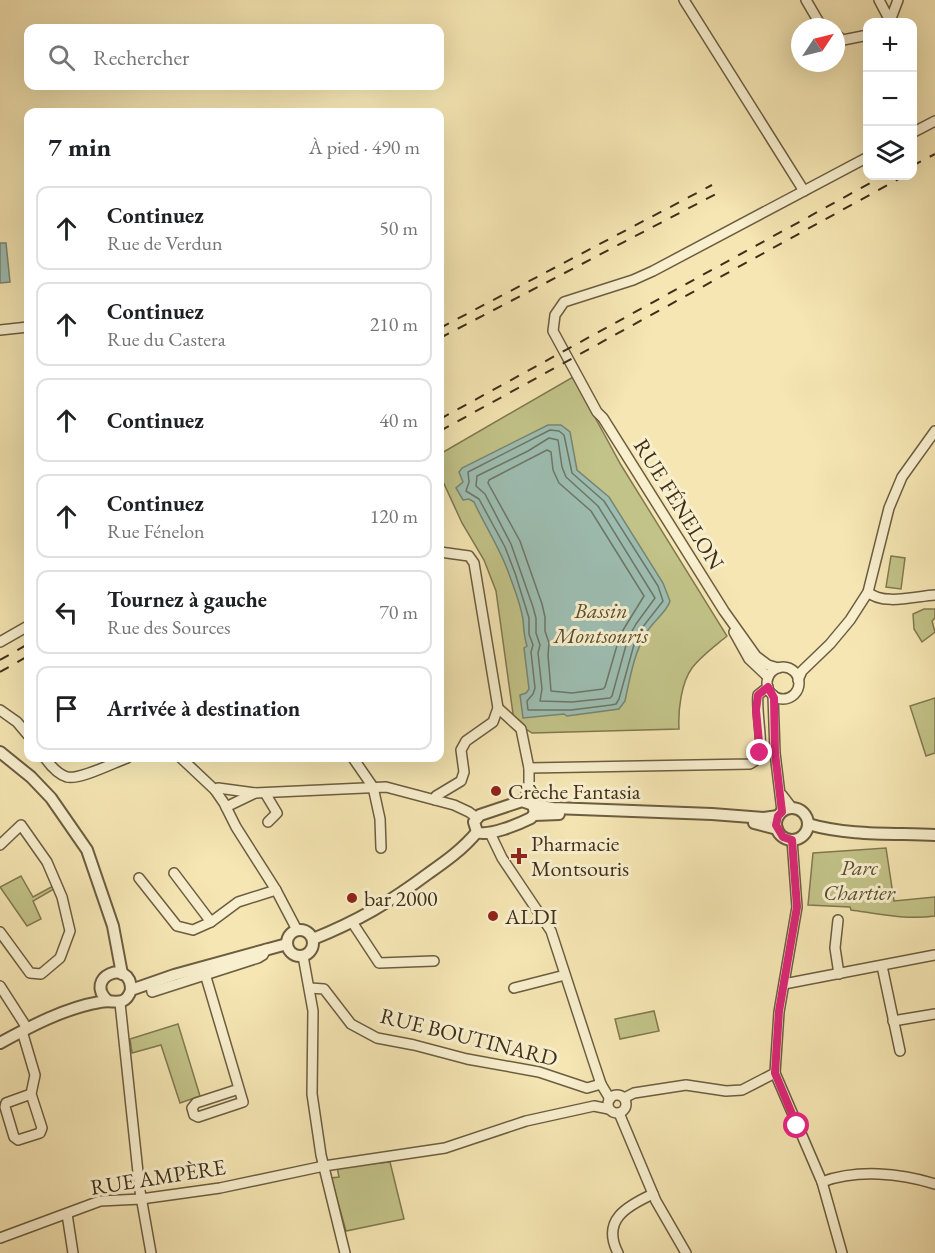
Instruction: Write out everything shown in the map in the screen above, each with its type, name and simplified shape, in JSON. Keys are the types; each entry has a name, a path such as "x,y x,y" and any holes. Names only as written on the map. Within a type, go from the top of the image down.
{"street":[{"path":"684,0 804,191 863,159"},
{"path":"806,0 817,18"},
{"path":"813,11 815,0"},
{"path":"879,0 886,18"},
{"path":"890,18 898,0"},
{"path":"845,40 863,36"},
{"path":"917,130 935,121"},
{"name":"RUE FÉNELON","path":"772,689 745,653 723,611 603,418 603,409 554,323 558,308 564,302 633,280 653,271 804,191"},
{"path":"0,330 24,327"},
{"path":"772,689 786,698 795,693 802,671 850,620 868,592 889,508 897,488 920,450 935,431"},
{"path":"435,800 436,796 461,782 464,772 460,750 466,741 494,722 498,708 474,563 469,556 444,553"},
{"path":"868,592 872,596 886,599 935,596"},
{"name":"RUE FÉNELON","path":"723,611 756,656 768,665 778,668"},
{"path":"0,642 24,628"},
{"path":"777,829 784,812 775,753 772,689 778,668 789,668 812,659 824,650"},
{"path":"789,668 798,680"},
{"path":"529,768 744,766 755,761 760,751 756,710 758,695 772,689"},
{"path":"498,708 521,729 529,768 530,807 526,820 481,834 474,827 480,815 530,807 764,818 784,812 803,813 808,829 802,837 792,840 783,837 777,829 764,824 712,819 552,813 530,807"},
{"path":"0,710 17,722 24,730"},
{"path":"0,752 31,777 70,823 87,850 109,913 118,973 130,981 131,990 128,998 120,1003 99,1002 70,1011 24,1030 0,1043"},
{"path":"49,762 66,777 77,777 116,762"},
{"path":"185,762 215,790 276,890 297,930"},
{"path":"356,762 374,787 380,819 381,848"},
{"path":"215,790 218,788 266,793 386,787 454,805 477,818"},
{"path":"226,807 255,793"},
{"path":"266,793 277,810 275,816 268,822"},
{"path":"808,824 870,833 935,835"},
{"path":"0,845 21,825 47,862 62,897 70,931 60,958 41,974 30,973 0,932"},
{"path":"313,939 392,901 462,849 477,832"},
{"path":"490,833 502,858 551,931 601,1084 613,1113 619,1113 625,1107 624,1098"},
{"path":"792,840 797,907 779,1011 775,1073 822,1182 842,1253"},
{"path":"174,873 211,922"},
{"path":"139,878 177,926 193,930 211,922 238,902 276,890"},
{"path":"838,920 835,948 839,974"},
{"path":"352,922 379,963 434,961"},
{"path":"297,930 305,931 313,939 312,950 303,956 294,955 287,944 288,937 297,930"},
{"path":"131,990 148,990 266,949 287,944"},
{"path":"784,984 935,955"},
{"path":"303,956 313,1011 312,1094 324,1166 345,1253"},
{"path":"882,966 900,1052"},
{"path":"70,1011 100,988 104,978 118,973 140,980 204,971"},
{"path":"204,971 243,1102 198,1117 193,1112 193,1105 196,1103 239,1089"},
{"path":"148,990 174,975"},
{"path":"514,988 565,975"},
{"path":"0,986 24,1030 35,1075 32,1094 42,1128 40,1133 18,1140 14,1137 5,1107 6,1103 32,1094"},
{"path":"100,988 108,1001"},
{"name":"RUE BOUTINARD","path":"310,988 324,989 351,1024 377,1038 467,1059 539,1072 587,1088 601,1084"},
{"path":"120,1003 141,1199 151,1253"},
{"path":"894,1021 935,1014"},
{"path":"609,1104 616,1095 624,1098 634,1093 686,1085 726,1091 742,1090 775,1073"},
{"name":"RUE AMPÈRE","path":"0,1239 100,1201 141,1199 220,1188 324,1166 445,1148 526,1120 609,1104"},
{"path":"619,1113 653,1194 686,1253"},
{"path":"822,1182 842,1176 867,1174 902,1176 935,1184"},
{"path":"618,1253 613,1235 613,1224 618,1216 638,1201 653,1194"},
{"path":"67,1214 73,1253"}],"green space":[{"name":"Bassin Montsouris","path":"573,377 621,465 727,636 708,651 688,674 681,697 679,729 532,733 514,721 496,591 484,560 462,523 444,484 444,452"},
{"path":"891,556 905,558 901,589 886,587"},
{"path":"924,609 935,609 935,618 932,621 935,632 922,642 914,629 913,614"},
{"path":"935,698 935,753 926,756 910,706"},
{"name":"Parc Chartier","path":"886,848 894,901 935,897 935,916 904,917 851,910 850,907 808,905 813,853"},
{"path":"21,876 33,897 53,886 54,889 33,901 41,919 27,926 0,887"},
{"path":"654,1011 659,1031 620,1039 615,1019"},
{"path":"178,1024 200,1096 180,1103 161,1045 132,1053 130,1039"},
{"path":"390,1162 404,1219 346,1231 331,1178 339,1177 337,1167"}],"water":[{"path":"0,243 6,243 10,282 0,283"},
{"name":"Bassin Montsouris","path":"548,425 561,425 570,432 577,470 609,497 663,583 670,601 650,628 639,648 625,701 619,709 567,716 564,714 523,718 520,695 529,689 524,648 527,646 519,603 501,555 474,502 469,499 463,500 456,488 463,482 459,472 462,468"}],"railway":[{"path":"917,163 935,154"},
{"path":"444,417 876,180"},
{"path":"444,429 897,180"},
{"path":"444,326 712,185"},
{"path":"444,336 716,194"},
{"path":"0,660 24,646"},
{"path":"0,672 24,658"}],"place":[{"name":"Crèche Fantasia","path":"496,791"},
{"name":"Pharmacie Montsouris","path":"519,856"},
{"name":"bar 2000","path":"352,898"},
{"name":"ALDI","path":"493,916"}],"route":[{"path":"760,753 756,704 758,695 768,687 774,698 775,753 782,795 782,812 778,816 776,825 779,834 792,840 797,907 779,1011 775,1073 797,1126"}]}
